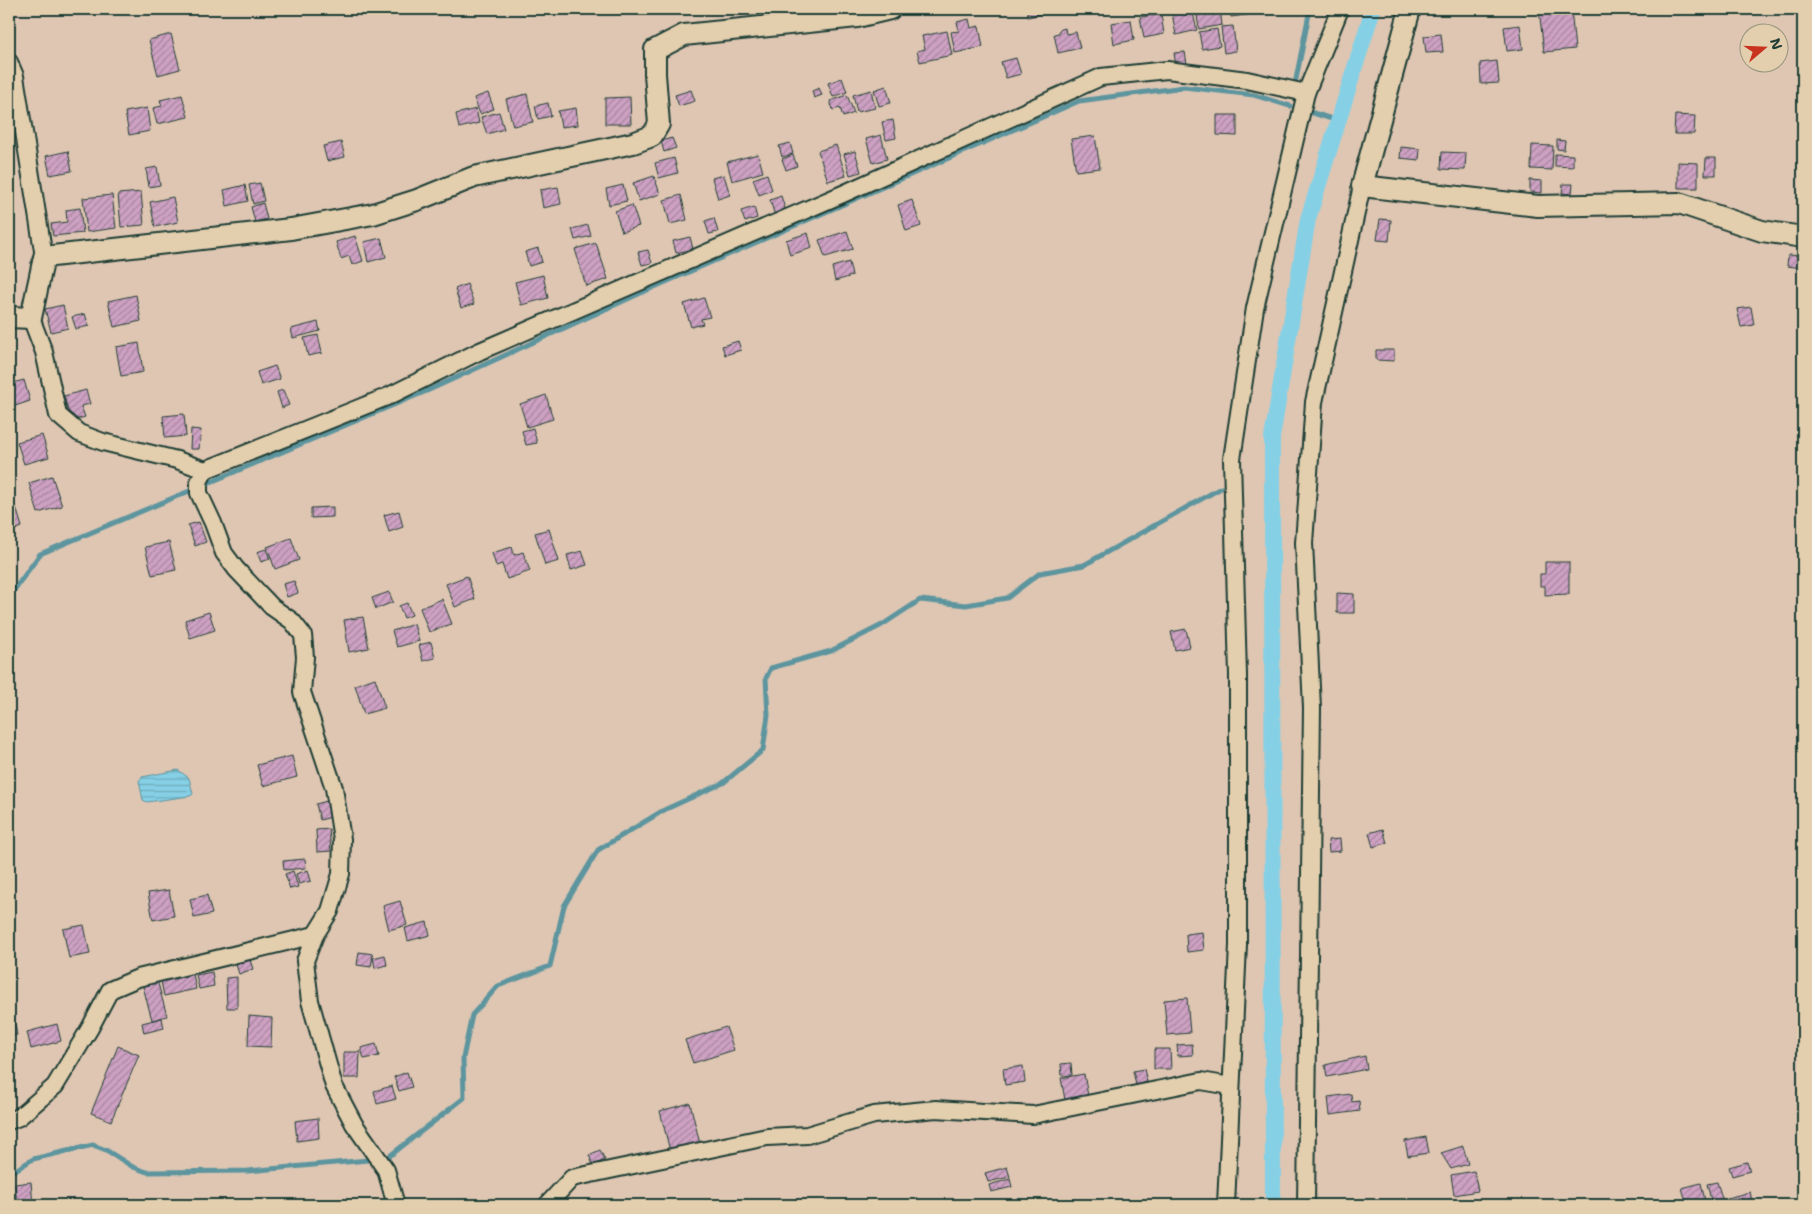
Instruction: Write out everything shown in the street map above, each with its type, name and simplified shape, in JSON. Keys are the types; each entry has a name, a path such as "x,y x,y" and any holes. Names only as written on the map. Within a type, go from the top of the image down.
{"street":[{"path":"44,257 291,229 373,214 417,200 474,177 633,143 652,136 659,124 655,50 684,35 890,9"},
{"path":"1226,1205 1238,946 1238,675 1232,459 1255,308 1306,93 1340,9"},
{"path":"1306,1205 1312,708 1304,542 1314,402 1362,186 1410,9"},
{"path":"9,62 15,76 44,257 31,318 44,352 58,415 79,433 103,442 177,460 201,482 224,553 236,569 272,607 292,621 303,636 305,657 302,692 334,788 342,839 341,874 330,911 315,934 305,961 310,1001 334,1086 350,1116 386,1170 396,1205"},
{"path":"201,482 389,396 480,351 845,193 1101,77 1167,70 1247,80 1306,93"},
{"path":"1362,186 1538,206 1679,203 1762,231 1803,237"},
{"path":"9,317 31,318"},
{"path":"9,1121 19,1116 55,1086 90,1028 110,990 138,978 315,934"},
{"path":"547,1205 572,1178 767,1138 807,1135 874,1115 936,1109 1033,1115 1201,1081 1231,1086"}],"water":[{"path":"178,770 189,778 193,794 147,802 143,800 139,781 142,777"}],"building":[{"path":"1027,9 1050,9 1051,12 1028,17"},
{"path":"1192,9 1197,30 1176,35 1172,13"},
{"path":"1196,9 1220,9 1222,25 1199,29"},
{"path":"1230,9 1253,9 1253,14 1231,17"},
{"path":"1539,9 1571,9 1575,49 1544,52"},
{"path":"1161,14 1164,34 1144,38 1140,17"},
{"path":"969,19 971,28 979,26 983,47 955,53 951,32 959,31 957,22"},
{"path":"1131,20 1134,40 1114,44 1111,23"},
{"path":"1520,25 1523,49 1507,51 1504,27"},
{"path":"1233,26 1236,51 1224,53 1221,27"},
{"path":"1065,28 1066,34 1076,32 1080,48 1058,53 1054,34 1059,33 1059,30"},
{"path":"1217,29 1220,46 1202,49 1199,32"},
{"path":"947,31 952,55 920,62 917,51 925,49 922,36"},
{"path":"171,34 180,69 158,75 149,40"},
{"path":"1441,34 1443,52 1426,53 1424,36"},
{"path":"1185,52 1187,64 1176,66 1174,53"},
{"path":"1016,58 1021,74 1006,78 1001,62"},
{"path":"1497,61 1499,83 1481,84 1480,63"},
{"path":"842,78 847,92 833,97 828,83"},
{"path":"886,86 891,103 879,106 874,90"},
{"path":"819,88 822,95 814,98 812,91"},
{"path":"691,90 695,101 679,106 675,95"},
{"path":"871,90 875,108 857,112 853,95"},
{"path":"488,93 494,109 480,114 474,98"},
{"path":"527,94 533,122 513,126 506,99"},
{"path":"182,95 188,117 157,124 153,108 162,106 160,100"},
{"path":"847,95 854,113 843,117 840,108 833,110 830,101"},
{"path":"630,97 631,124 605,124 605,98"},
{"path":"548,103 551,116 538,119 535,106"},
{"path":"147,108 150,131 129,135 125,112"},
{"path":"576,108 578,125 561,127 558,111"},
{"path":"476,109 479,123 459,128 456,114"},
{"path":"499,112 504,129 487,134 481,117"},
{"path":"1217,115 1237,115 1237,136 1217,135"},
{"path":"1675,115 1695,116 1694,134 1674,134"},
{"path":"893,120 896,138 886,140 882,122"},
{"path":"881,135 887,159 873,163 866,139"},
{"path":"1095,136 1100,168 1076,171 1071,139"},
{"path":"672,138 676,148 664,152 661,141"},
{"path":"1557,140 1565,141 1564,150 1557,149"},
{"path":"341,142 345,157 327,161 323,146"},
{"path":"790,143 793,154 782,157 779,146"},
{"path":"836,145 846,176 828,181 818,151"},
{"path":"1532,145 1553,146 1552,170 1531,169"},
{"path":"1401,147 1420,149 1419,160 1400,158"},
{"path":"68,151 72,171 50,175 46,156"},
{"path":"855,151 861,172 850,175 844,154"},
{"path":"1442,152 1466,153 1465,170 1441,169"},
{"path":"758,154 763,172 732,181 727,162"},
{"path":"1555,154 1573,155 1573,167 1555,166"},
{"path":"793,155 797,166 786,170 782,159"},
{"path":"674,158 678,173 659,178 655,163"},
{"path":"1706,158 1716,158 1716,175 1705,175"},
{"path":"1678,162 1698,163 1698,188 1678,188"},
{"path":"157,167 160,185 149,187 146,169"},
{"path":"767,174 772,190 759,195 753,179"},
{"path":"724,175 730,195 718,199 712,178"},
{"path":"654,176 660,194 639,201 633,183"},
{"path":"1530,180 1542,181 1542,193 1530,192"},
{"path":"260,183 264,201 253,204 249,185"},
{"path":"1563,184 1573,184 1572,194 1562,193"},
{"path":"245,185 248,201 227,206 224,190"},
{"path":"623,185 627,201 609,205 606,189"},
{"path":"558,187 561,204 543,208 540,190"},
{"path":"141,192 144,225 121,227 118,194"},
{"path":"112,195 116,228 87,232 83,198"},
{"path":"681,195 687,220 670,224 664,200"},
{"path":"781,196 786,212 775,216 770,200"},
{"path":"173,197 178,222 155,227 150,202"},
{"path":"912,200 921,226 906,231 898,205"},
{"path":"263,203 267,219 255,222 251,207"},
{"path":"632,205 639,226 622,232 615,211"},
{"path":"754,207 757,218 745,222 741,211"},
{"path":"80,208 83,233 53,236 51,224 67,222 66,210"},
{"path":"714,218 718,232 709,234 705,221"},
{"path":"1380,219 1391,220 1389,241 1377,240"},
{"path":"588,225 591,236 575,240 572,229"},
{"path":"847,231 853,249 825,257 819,240"},
{"path":"808,233 812,248 790,255 786,240"},
{"path":"355,236 363,261 352,265 349,256 341,259 336,242"},
{"path":"690,237 693,249 676,253 673,241"},
{"path":"381,238 386,257 368,262 364,242"},
{"path":"596,243 608,279 586,286 575,249"},
{"path":"538,248 542,262 529,266 525,252"},
{"path":"648,250 652,263 642,265 638,252"},
{"path":"1788,255 1803,256 1803,268 1787,266"},
{"path":"849,262 852,276 835,281 832,267"},
{"path":"543,275 548,298 521,305 515,282"},
{"path":"467,284 474,304 461,308 455,289"},
{"path":"136,295 141,321 114,327 108,301"},
{"path":"704,298 710,317 701,319 703,324 691,327 684,304"},
{"path":"63,305 68,328 51,332 45,309"},
{"path":"1751,307 1754,325 1741,327 1737,309"},
{"path":"85,314 89,326 76,329 72,317"},
{"path":"318,322 320,331 293,338 291,329"},
{"path":"318,335 322,353 308,356 304,338"},
{"path":"738,341 741,350 725,355 722,346"},
{"path":"139,343 143,372 121,376 116,347"},
{"path":"1376,350 1394,350 1394,361 1376,360"},
{"path":"275,366 280,379 261,385 257,372"},
{"path":"24,380 30,401 9,408 9,384"},
{"path":"86,390 90,404 81,406 85,417 71,421 64,396"},
{"path":"283,390 289,405 282,408 277,392"},
{"path":"546,395 553,419 527,427 520,404"},
{"path":"184,414 186,436 165,438 163,416"},
{"path":"533,428 537,443 526,445 522,431"},
{"path":"191,429 201,430 199,449 190,449"},
{"path":"42,435 49,457 24,464 17,442"},
{"path":"52,476 62,506 38,513 29,483"},
{"path":"16,507 22,527 9,532 9,510"},
{"path":"333,507 333,517 311,518 311,508"},
{"path":"399,511 403,527 389,532 384,515"},
{"path":"199,522 206,542 195,546 188,525"},
{"path":"549,529 559,561 545,565 535,533"},
{"path":"291,538 299,560 275,569 267,547"},
{"path":"169,542 176,570 152,575 145,547"},
{"path":"512,547 514,555 523,552 530,571 507,579 502,564 496,566 492,553"},
{"path":"266,549 270,559 261,562 257,552"},
{"path":"582,551 587,565 571,570 567,555"},
{"path":"1545,562 1569,562 1569,594 1545,595 1545,586 1540,586 1540,574 1545,574"},
{"path":"467,576 475,599 455,607 446,584"},
{"path":"294,581 298,593 287,597 283,584"},
{"path":"389,592 393,602 376,609 372,598"},
{"path":"1337,593 1354,594 1354,613 1337,613"},
{"path":"442,599 452,624 429,632 420,608"},
{"path":"407,603 412,615 404,618 399,606"},
{"path":"209,612 215,630 190,638 185,620"},
{"path":"363,617 369,648 349,652 344,620"},
{"path":"414,624 419,641 397,647 392,631"},
{"path":"1186,629 1190,647 1175,650 1171,632"},
{"path":"431,642 435,658 423,661 419,645"},
{"path":"375,678 385,708 364,714 355,685"},
{"path":"292,756 297,777 263,786 257,765"},
{"path":"327,801 331,817 320,820 316,804"},
{"path":"329,829 331,851 317,852 316,830"},
{"path":"1383,829 1387,843 1373,847 1369,833"},
{"path":"1340,839 1341,851 1329,852 1328,840"},
{"path":"305,859 306,868 284,870 283,861"},
{"path":"308,870 311,881 299,884 296,874"},
{"path":"293,871 298,887 290,889 285,874"},
{"path":"169,890 174,916 153,920 148,893"},
{"path":"207,895 212,914 194,918 190,899"},
{"path":"400,901 407,925 389,930 383,906"},
{"path":"427,922 430,935 408,941 405,928"},
{"path":"84,925 90,954 69,958 63,929"},
{"path":"1202,932 1204,950 1187,952 1186,934"},
{"path":"359,952 373,954 371,967 357,965"},
{"path":"385,955 387,965 375,968 373,958"},
{"path":"249,957 253,969 239,974 235,961"},
{"path":"212,972 214,986 199,989 196,975"},
{"path":"193,974 196,989 164,996 161,981"},
{"path":"237,977 237,1008 227,1008 226,978"},
{"path":"157,980 167,1016 152,1020 142,983"},
{"path":"1187,998 1190,1033 1167,1035 1164,1000"},
{"path":"11,1005 17,1035 9,1036 9,1006"},
{"path":"249,1016 272,1018 271,1047 248,1046"},
{"path":"162,1018 164,1028 144,1033 142,1023"},
{"path":"57,1024 61,1041 31,1049 27,1032"},
{"path":"726,1027 734,1050 693,1063 685,1040"},
{"path":"376,1044 379,1056 364,1059 361,1048"},
{"path":"1192,1044 1193,1055 1178,1056 1177,1045"},
{"path":"118,1046 139,1055 111,1121 91,1113"},
{"path":"1154,1049 1170,1049 1171,1069 1154,1069"},
{"path":"344,1052 360,1052 359,1078 344,1078"},
{"path":"1365,1056 1367,1069 1327,1077 1325,1065"},
{"path":"1071,1063 1072,1075 1062,1076 1061,1064"},
{"path":"1023,1066 1025,1082 1005,1085 1003,1069"},
{"path":"1144,1069 1147,1082 1136,1085 1133,1071"},
{"path":"407,1072 412,1087 399,1091 394,1077"},
{"path":"1084,1074 1088,1096 1065,1100 1061,1078"},
{"path":"392,1086 396,1099 377,1104 374,1091"},
{"path":"1351,1094 1352,1102 1359,1101 1360,1111 1330,1115 1328,1097"},
{"path":"690,1103 700,1144 670,1151 660,1111"},
{"path":"318,1118 319,1138 297,1141 295,1121"},
{"path":"1426,1137 1429,1153 1408,1156 1405,1141"},
{"path":"1463,1146 1468,1164 1451,1169 1441,1153"},
{"path":"600,1150 605,1160 593,1165 589,1155"},
{"path":"1747,1162 1750,1171 1732,1176 1729,1167"},
{"path":"1007,1167 1010,1177 988,1182 985,1173"},
{"path":"1474,1171 1478,1191 1454,1195 1451,1175"},
{"path":"1010,1179 1012,1187 991,1192 989,1185"},
{"path":"31,1182 33,1205 17,1205 15,1184"},
{"path":"1717,1182 1723,1201 1712,1204 1707,1184"},
{"path":"1701,1183 1706,1205 1687,1205 1682,1188"},
{"path":"1803,1186 1803,1199 1802,1199 1798,1188"},
{"path":"1750,1192 1753,1205 1729,1205 1727,1198"}],"waterway":[{"path":"1295,84 1310,9"},
{"path":"1273,1205 1272,438 1308,219 1373,9"},
{"path":"9,597 40,554 429,390 643,292 1079,101 1184,87 1254,95 1290,106"},
{"path":"1310,112 1338,121"},
{"path":"387,1158 464,1098 463,1058 472,1015 498,986 550,966 564,906 598,850 664,810 723,783 763,750 768,715 766,678 771,668 831,651 882,625 920,600 966,605 1007,598 1040,573 1084,565 1221,488"},
{"path":"9,1174 33,1159 93,1145 106,1150 133,1167 147,1172 248,1171 368,1160"}]}
